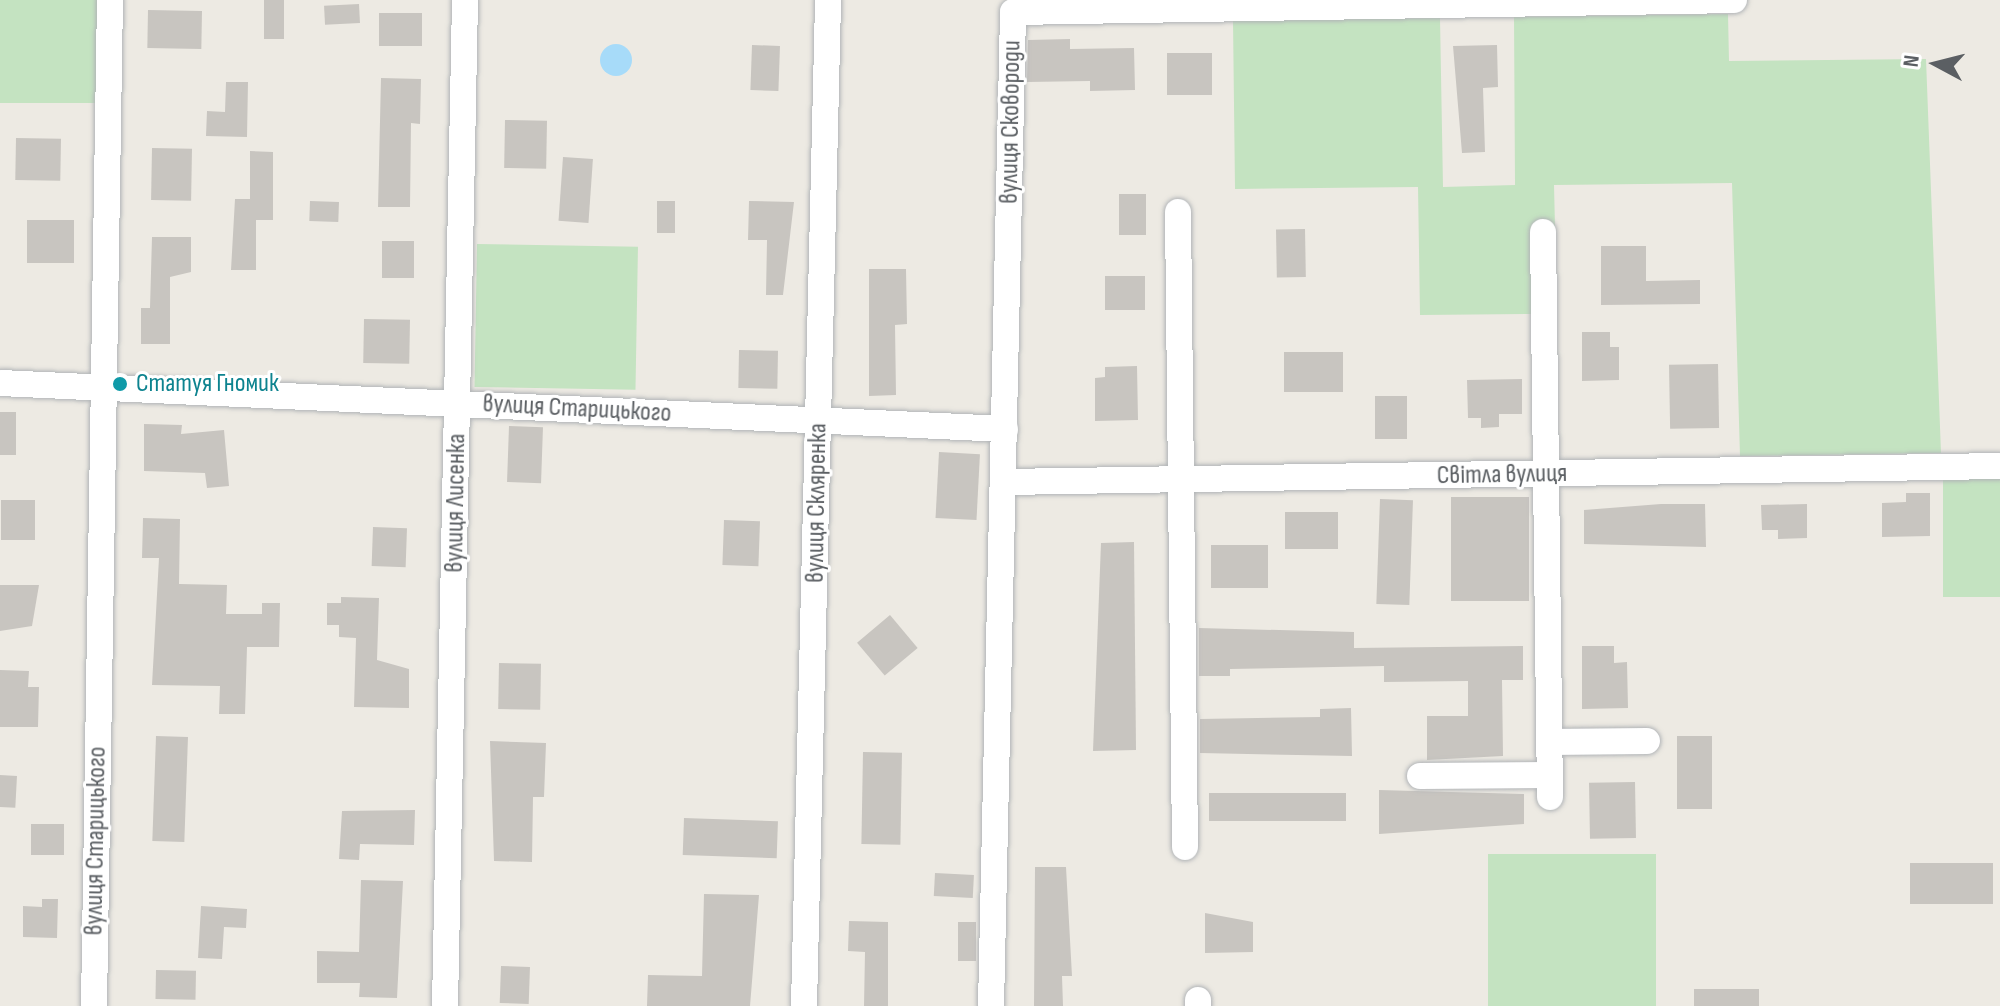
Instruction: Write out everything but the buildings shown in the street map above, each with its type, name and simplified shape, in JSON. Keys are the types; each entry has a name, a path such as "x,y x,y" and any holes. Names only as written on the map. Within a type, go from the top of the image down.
{"street":[{"name":"вулиця Старицького","path":"94,1006 101,387 110,0"},
{"name":"вулиця Лисенка","path":"445,1006 465,0"},
{"name":"вулиця Скляренка","path":"804,1006 828,0"},
{"name":"вулиця Сковороди","path":"1005,429 1013,12 1734,0"},
{"path":"1178,212 1185,847"},
{"path":"1420,776 1549,786 1543,232"},
{"name":"вулиця Старицького","path":"0,383 457,409 481,400 819,424 1005,429"},
{"path":"991,1006 1005,429"},
{"name":"Світла вулиця","path":"1004,482 2000,466"},
{"path":"1549,742 1647,741"}],"green space":[{"path":"0,0 97,0 97,103 0,103"},
{"path":"1728,14 1729,61 1926,59 1941,453 1740,456 1732,183 1554,185 1555,227 1533,227 1533,314 1420,315 1418,187 1235,189 1233,21 1440,18 1443,187 1515,185 1514,17"},
{"path":"477,244 638,247 635,390 475,387"},
{"path":"1943,477 2000,477 2000,597 1943,597"},
{"path":"1488,854 1656,854 1656,1006 1488,1006"}],"water":[{"path":"616,44 628,48 632,60 628,72 616,76 604,72 600,60 604,48"}],"place":[{"name":"Статуя Гномик","path":"120,384"}]}
